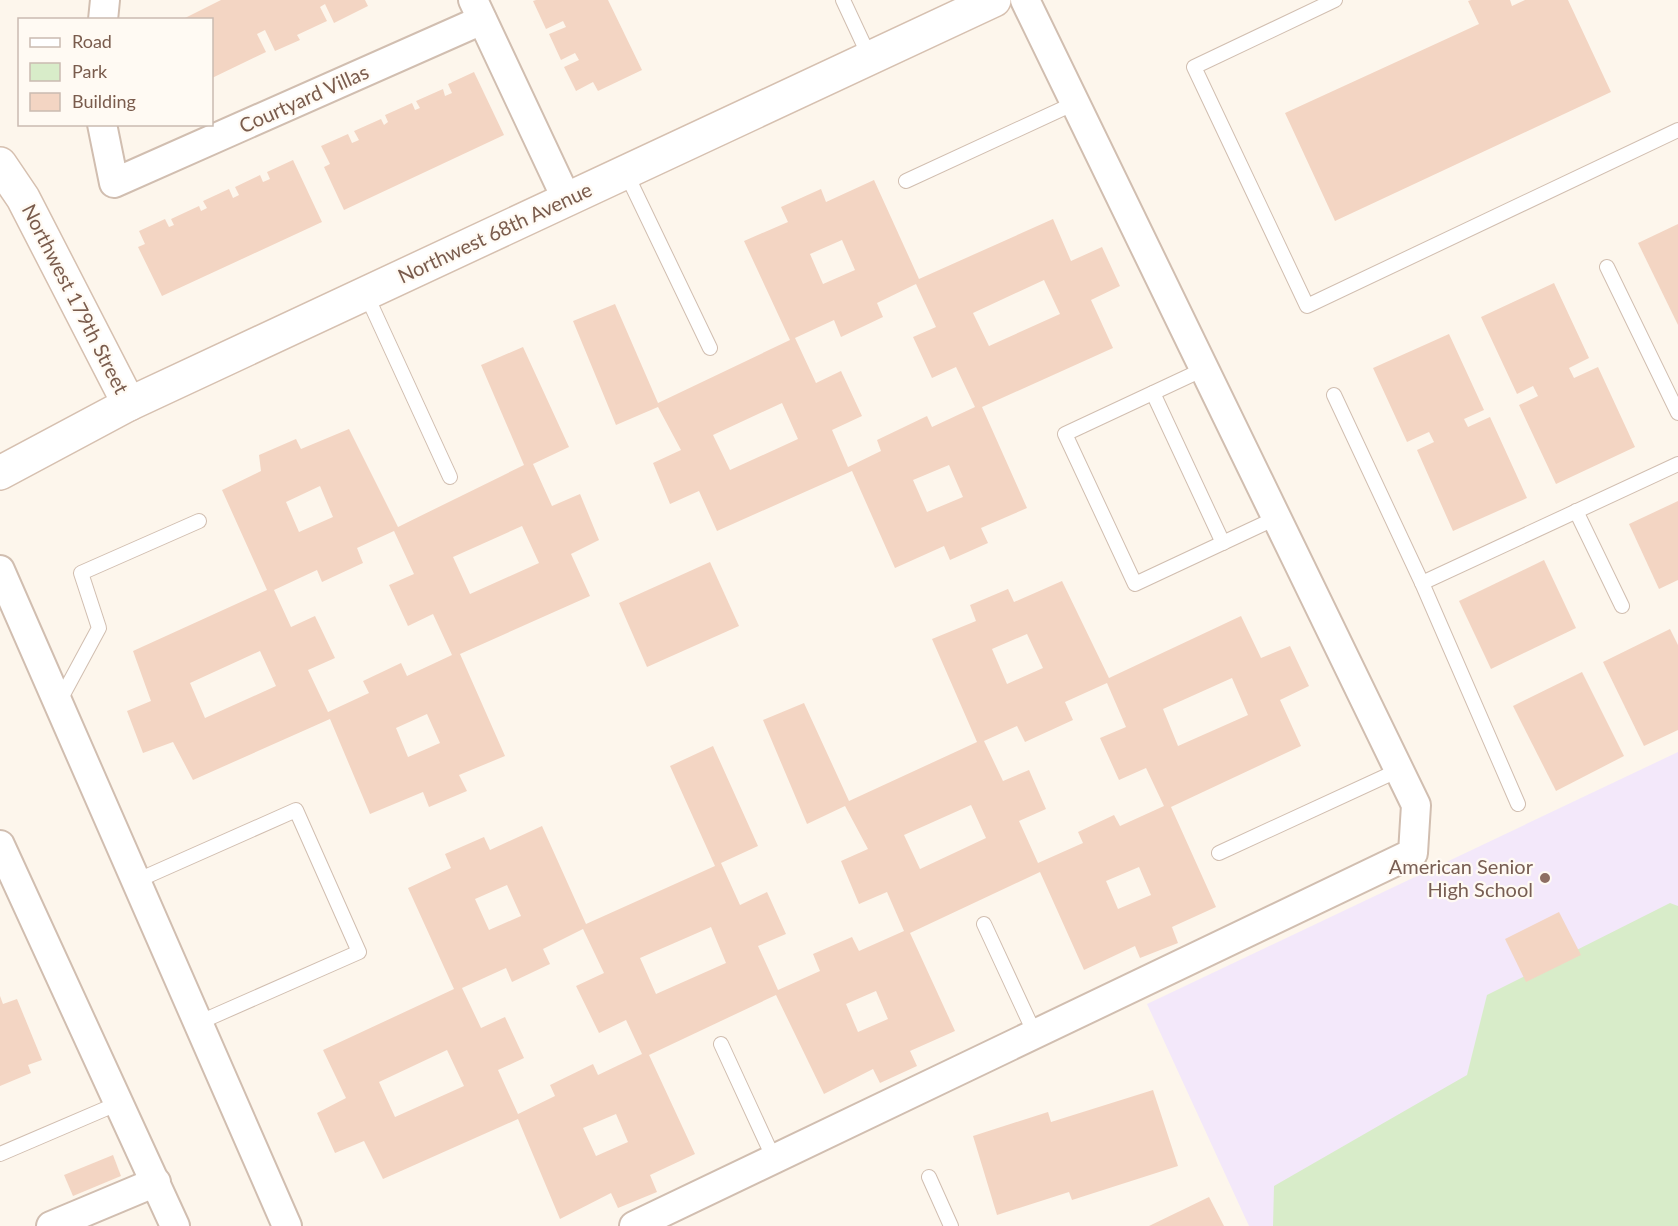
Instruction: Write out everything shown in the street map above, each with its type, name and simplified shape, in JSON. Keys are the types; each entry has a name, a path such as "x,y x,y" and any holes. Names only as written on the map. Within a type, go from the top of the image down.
{"street":[{"path":"103,18 105,0"},
{"name":"Northwest 68th Avenue","path":"0,473 129,404 994,0"},
{"path":"634,1226 1413,853 1416,805 1025,0"},
{"name":"Courtyard Villas","path":"102,126 114,183 477,10 567,200"},
{"name":"Northwest 179th Street","path":"0,164 23,198 129,404"},
{"path":"0,570 286,1226"},
{"path":"0,845 175,1226"},
{"path":"51,1226 156,1182"}],"lane":[{"path":"843,0 870,58"},
{"path":"1335,0 1194,67 1307,306 1678,130"},
{"path":"906,181 1075,103"},
{"path":"626,173 710,348"},
{"path":"1607,267 1678,413"},
{"path":"366,294 450,477"},
{"path":"1204,369 1065,434 1135,584 1276,518"},
{"path":"1153,393 1223,543"},
{"path":"1334,395 1422,583 1518,804"},
{"path":"1422,583 1678,464"},
{"path":"1576,511 1622,606"},
{"path":"58,703 99,628 81,573 199,520"},
{"path":"1219,853 1399,770"},
{"path":"136,881 296,810 359,952 198,1023"},
{"path":"984,924 1035,1034"},
{"path":"721,1044 774,1159"},
{"path":"0,1154 119,1103"},
{"path":"930,1177 951,1226"}],"shaded area":[{"name":"American Senior High School","path":"1678,752 1678,1226 1249,1226 1147,1004"}],"green space":[{"path":"1670,903 1678,906 1678,1226 1273,1226 1274,1186 1467,1075 1487,995"}],"building":[{"path":"221,0 365,0 368,6 334,23 325,4 320,7 327,21 297,35 300,40 275,51 265,30 257,34 266,52 213,78 213,18 185,18"},
{"path":"608,0 642,70 598,91 593,82 576,91 564,67 579,60 575,53 561,60 549,34 566,27 563,21 546,29 533,1"},
{"path":"1510,0 1512,6 1525,0 1568,0 1611,92 1335,221 1285,113 1479,24 1468,1"},
{"path":"474,72 504,135 344,210 324,167 330,164 321,146 348,134 352,143 359,140 354,131 381,119 384,125 388,122 385,115 412,103 415,110 420,108 416,101 443,89 445,96 452,93 448,84"},
{"path":"293,160 322,222 162,296 138,247 145,244 139,231 165,219 169,227 174,225 171,219 199,206 201,211 207,208 203,201 229,189 233,198 239,195 235,187 260,175 263,182 270,179 267,172"},
{"path":"874,180 919,279 1053,219 1071,261 1102,247 1120,286 1091,300 1113,348 982,407 1027,508 981,528 988,543 950,560 944,546 895,568 852,471 717,531 699,491 670,504 653,463 681,450 658,407 616,425 573,321 615,304 658,403 790,340 744,241 788,222 781,207 821,189 826,202","holes":["842,240 855,270 823,284 810,254","1044,280 1060,314 989,346 973,313","916,284 936,327 913,337 932,378 956,367 975,407 932,427 927,416 877,440 881,451 848,467 832,430 862,416 841,371 816,383 795,338 834,320 841,337 883,317 877,303","782,403 798,439 730,470 713,435","949,465 963,497 927,512 913,480"]},
{"path":"1678,224 1678,325 1638,243"},
{"path":"1554,283 1589,358 1569,368 1574,378 1598,367 1635,447 1556,484 1519,405 1538,396 1533,386 1517,394 1481,317"},
{"path":"1449,334 1484,410 1464,419 1468,427 1490,417 1527,498 1453,531 1417,450 1434,442 1429,432 1407,442 1373,368"},
{"path":"523,347 569,447 533,464 552,506 580,494 599,540 571,554 590,596 460,654 505,756 459,775 467,791 429,807 423,792 370,814 330,719 193,780 173,742 143,753 127,711 151,701 133,651 267,590 222,490 261,471 259,455 296,439 301,449 349,429 398,527 524,465 481,365","holes":["320,486 333,517 299,532 286,502","522,526 539,563 470,594 453,557","394,531 414,574 389,585 408,626 433,614 452,655 407,676 401,663 363,681 369,693 328,712 308,670 335,658 315,616 291,627 274,590 317,570 322,582 363,563 357,548","260,651 276,686 205,718 190,683","427,714 440,743 408,757 396,728"]},
{"path":"1678,501 1678,580 1659,589 1629,524"},
{"path":"1544,560 1576,628 1491,669 1459,601"},
{"path":"710,562 739,626 647,667 619,603"},
{"path":"1062,581 1109,678 1241,616 1261,658 1290,646 1309,686 1280,700 1301,746 1171,807 1216,907 1172,927 1178,943 1140,958 1135,946 1084,970 1040,872 910,933 955,1031 910,1051 917,1066 880,1083 873,1069 824,1094 776,995 649,1055 695,1154 650,1175 657,1192 618,1208 611,1193 560,1219 518,1119 383,1179 364,1141 335,1153 317,1113 346,1098 323,1050 454,989 408,888 451,868 445,854 484,837 490,850 542,826 586,924 715,866 670,766 713,746 758,846 721,863 740,905 767,892 786,934 758,946 778,990 820,971 813,954 852,937 859,951 904,931 887,892 859,904 841,861 868,849 845,806 807,824 763,720 804,703 849,801 977,742 932,639 976,621 970,605 1008,589 1014,602","holes":["1027,634 1043,668 1007,684 992,649","1232,678 1248,715 1178,746 1163,709","1107,683 1126,727 1100,738 1119,780 1146,768 1164,806 1120,826 1114,815 1078,832 1083,843 1038,863 1019,821 1046,809 1029,770 1003,781 984,741 1017,726 1025,742 1073,720 1065,702","971,805 986,838 920,869 904,835","1139,867 1151,895 1118,909 1106,881","507,885 521,916 489,930 475,899","711,927 726,963 656,994 640,958","583,929 604,973 576,986 599,1033 626,1020 642,1054 598,1075 593,1064 550,1085 555,1096 518,1114 498,1070 524,1058 505,1017 481,1028 462,988 506,968 512,982 550,964 543,949","876,991 888,1019 858,1032 846,1004","447,1050 464,1086 395,1117 379,1082","616,1114 628,1142 596,1156 583,1128"]},
{"path":"1670,629 1678,645 1678,730 1644,746 1603,662"},
{"path":"1582,672 1624,756 1556,791 1513,706"},
{"path":"1559,912 1581,955 1526,982 1505,939"},
{"path":"0,996 3,1004 17,999 42,1060 28,1065 31,1073 0,1086"},
{"path":"1153,1090 1178,1166 1072,1200 1069,1192 997,1215 973,1136 1048,1112 1051,1122"},
{"path":"113,1155 121,1176 73,1196 64,1175"},
{"path":"1209,1197 1224,1226 1149,1226"}],"place":[{"name":"American Senior High School","path":"1545,878"}]}
